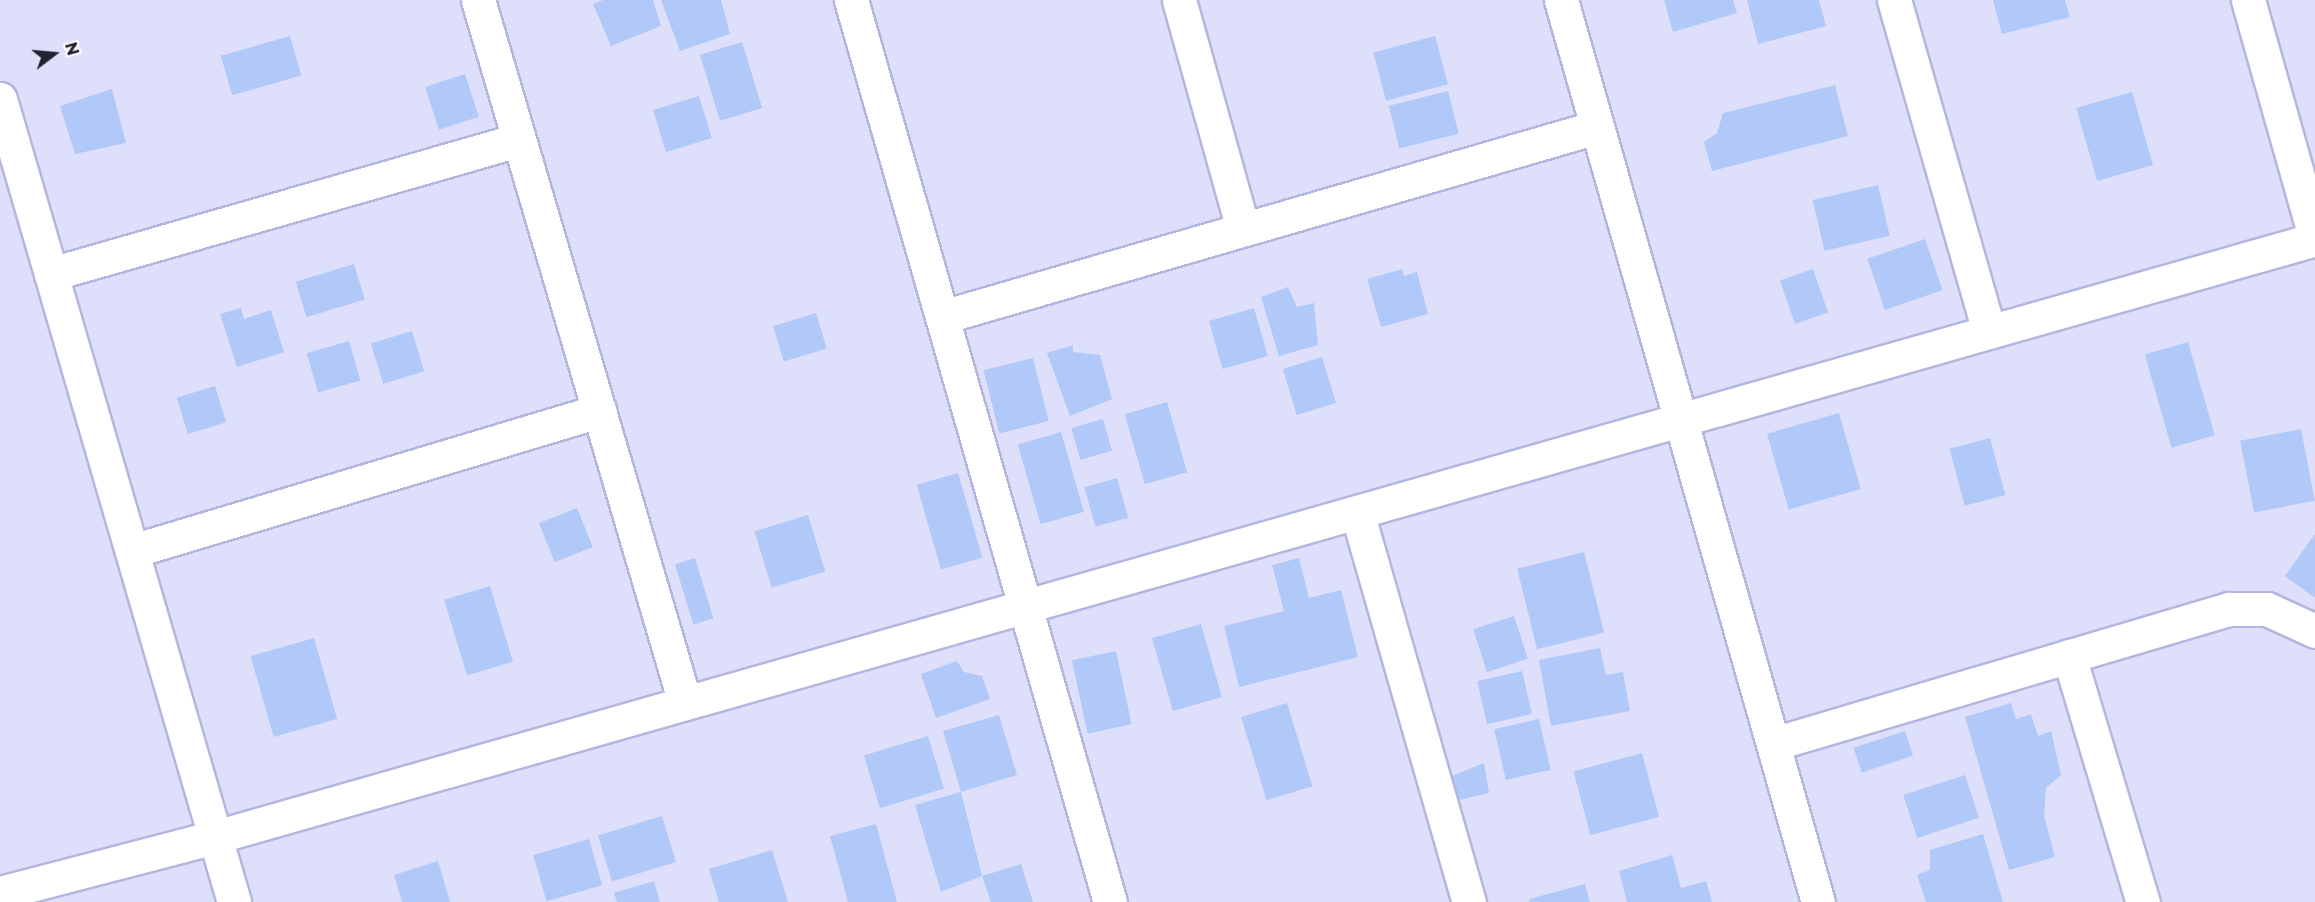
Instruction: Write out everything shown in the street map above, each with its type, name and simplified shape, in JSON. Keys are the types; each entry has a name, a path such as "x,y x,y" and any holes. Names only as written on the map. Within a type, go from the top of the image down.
{"street":[{"path":"478,0 685,703"},
{"path":"851,0 1110,902"},
{"path":"1179,0 1243,229"},
{"path":"1561,0 1818,902"},
{"path":"1894,0 1989,332"},
{"path":"0,893 216,837 2315,238 2248,0"},
{"path":"0,99 234,902"},
{"path":"942,317 1597,127"},
{"path":"51,274 519,140"},
{"path":"132,551 600,411"},
{"path":"1357,512 1469,902"},
{"path":"1773,744 2229,609 2267,609 2315,631"},
{"path":"2069,656 2143,902"}],"building":[{"path":"603,0 653,0 661,26 611,46 593,4"},
{"path":"661,0 721,0 730,34 680,51"},
{"path":"1664,0 1733,0 1737,13 1673,32"},
{"path":"1747,0 1819,0 1826,26 1758,44"},
{"path":"1993,0 2065,0 2070,17 2002,34"},
{"path":"290,36 301,75 232,95 221,56"},
{"path":"1435,36 1448,84 1386,101 1373,53"},
{"path":"742,42 762,108 720,121 700,55"},
{"path":"465,74 479,117 439,130 425,87"},
{"path":"1835,85 1848,136 1712,171 1704,142 1717,133 1723,113"},
{"path":"112,89 126,143 75,154 60,106"},
{"path":"1448,91 1459,134 1399,148 1389,106"},
{"path":"2132,92 2153,165 2097,181 2076,108"},
{"path":"699,96 712,138 666,152 653,110"},
{"path":"1878,185 1890,236 1824,251 1813,200"},
{"path":"1925,239 1943,290 1885,310 1867,259"},
{"path":"354,264 365,299 306,317 296,282"},
{"path":"1402,269 1404,276 1417,272 1428,314 1381,327 1367,279"},
{"path":"1813,269 1828,312 1795,324 1780,280"},
{"path":"1288,287 1297,307 1314,303 1318,345 1279,356 1261,297"},
{"path":"241,308 244,319 271,310 284,352 237,367 220,314"},
{"path":"1254,308 1268,356 1223,369 1209,321"},
{"path":"816,313 827,348 784,362 773,326"},
{"path":"412,331 424,371 383,384 371,344"},
{"path":"349,341 360,380 318,393 307,353"},
{"path":"2188,342 2215,435 2171,448 2145,354"},
{"path":"1073,345 1073,352 1100,355 1112,399 1070,416 1047,353"},
{"path":"1322,357 1336,403 1297,415 1283,369"},
{"path":"1033,358 1049,421 999,433 984,370"},
{"path":"215,386 226,422 188,434 177,398"},
{"path":"1167,402 1187,472 1145,484 1125,414"},
{"path":"1839,413 1861,489 1789,510 1767,434"},
{"path":"1103,419 1112,451 1080,460 1071,428"},
{"path":"2301,429 2315,501 2254,512 2240,441"},
{"path":"1061,432 1084,512 1041,524 1018,444"},
{"path":"1990,438 2005,495 1965,506 1949,449"},
{"path":"958,473 982,558 941,569 917,485"},
{"path":"1117,478 1128,517 1096,527 1084,487"},
{"path":"577,508 593,547 555,562 539,523"},
{"path":"808,515 825,571 772,588 754,531"},
{"path":"2315,534 2315,598 2285,576"},
{"path":"1584,552 1604,633 1537,649 1517,569"},
{"path":"695,558 713,618 693,624 675,564"},
{"path":"1299,558 1309,598 1341,590 1358,657 1239,687 1224,626 1284,611 1272,565"},
{"path":"490,586 513,662 467,676 444,600"},
{"path":"1514,616 1528,659 1487,672 1473,629"},
{"path":"1201,624 1222,697 1173,711 1152,638"},
{"path":"314,638 337,719 274,737 251,656"},
{"path":"1600,648 1606,675 1623,672 1630,711 1551,726 1539,660"},
{"path":"1116,651 1132,724 1088,734 1072,660"},
{"path":"957,661 964,672 982,676 990,699 936,718 921,674"},
{"path":"1522,671 1532,714 1487,724 1477,681"},
{"path":"1287,703 1312,786 1267,800 1241,717"},
{"path":"2011,703 2016,719 2031,714 2038,736 2051,731 2061,775 2046,788 2044,816 2055,857 2009,870 1965,717"},
{"path":"999,715 1017,775 961,792 943,731"},
{"path":"1539,719 1551,770 1506,780 1494,729"},
{"path":"1905,731 1913,756 1862,772 1854,748"},
{"path":"928,736 944,789 880,808 864,756"},
{"path":"1642,753 1659,817 1591,835 1573,771"},
{"path":"1484,763 1489,793 1459,800 1452,776"},
{"path":"1965,775 1979,818 1917,838 1903,795"},
{"path":"961,792 982,876 941,892 915,805"},
{"path":"662,816 676,862 612,881 598,836"},
{"path":"876,824 897,902 848,902 830,836"},
{"path":"1983,834 2003,902 1926,902 1917,875 1930,870 1930,850"},
{"path":"589,839 602,885 546,901 533,855"},
{"path":"772,850 788,902 719,902 709,869"},
{"path":"1672,855 1681,888 1706,881 1712,902 1627,902 1619,871"},
{"path":"438,861 450,902 402,902 394,875"},
{"path":"1021,864 1033,902 991,902 982,876"},
{"path":"654,881 660,902 617,902 614,893"},
{"path":"1585,884 1590,902 1530,902 1529,899"}]}
